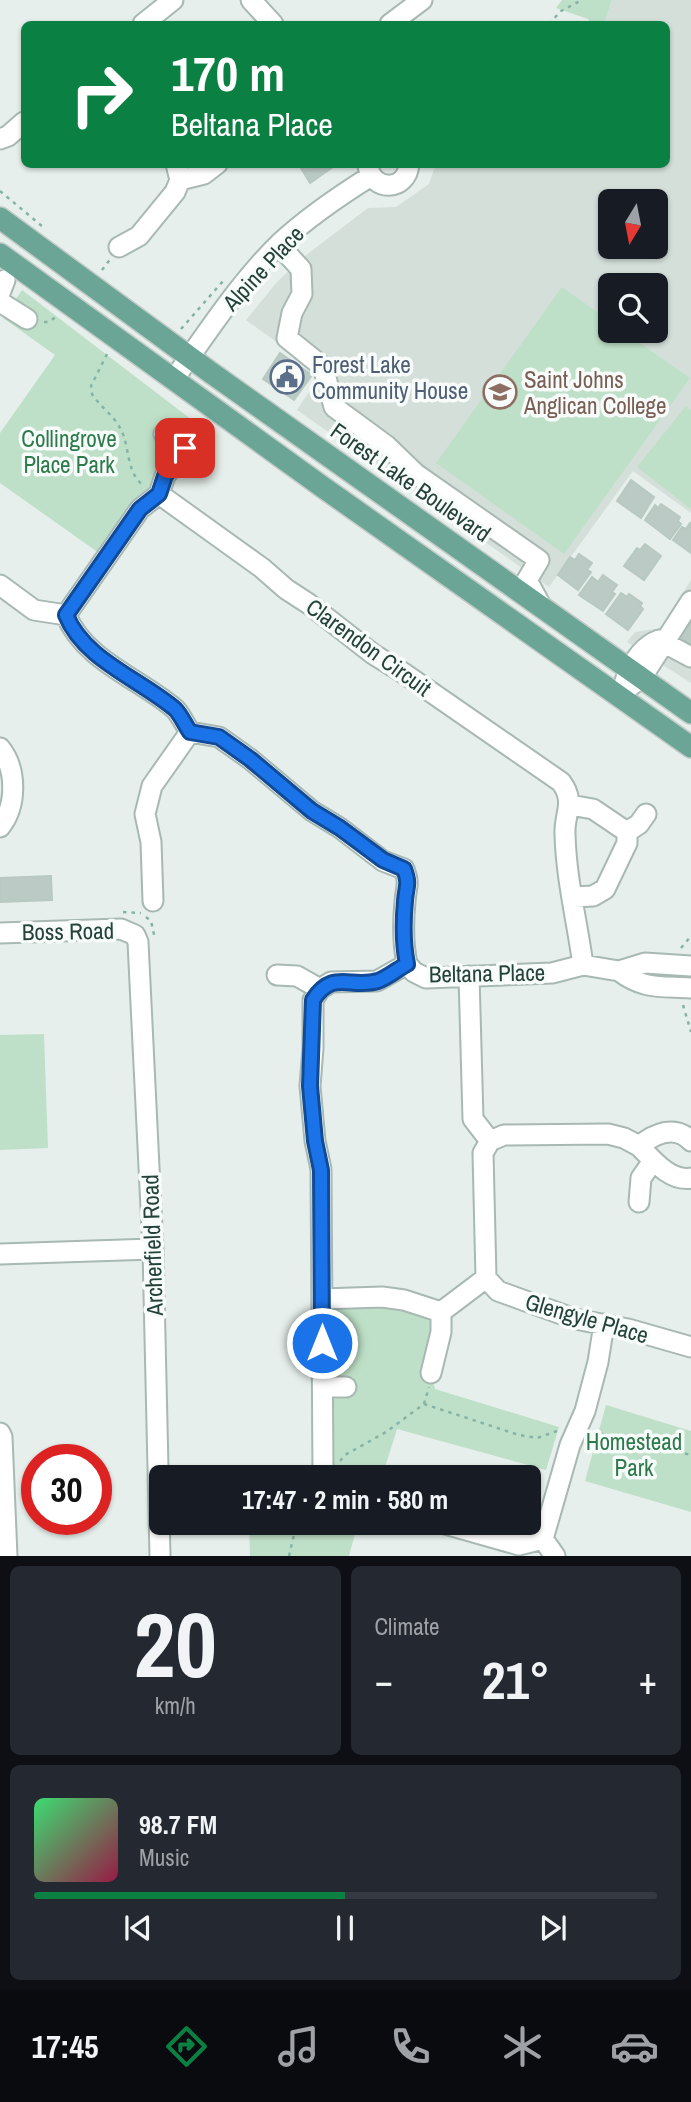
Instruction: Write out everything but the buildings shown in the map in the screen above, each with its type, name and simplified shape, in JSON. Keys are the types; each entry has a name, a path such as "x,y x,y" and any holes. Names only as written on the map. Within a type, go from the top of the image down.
{"main road":[{"name":"Forest Lake Boulevard","path":"0,218 190,357 691,713"},
{"path":"0,254 691,747"}],"street":[{"path":"148,21 173,0"},
{"path":"251,0 270,21"},
{"path":"394,21 422,0"},
{"path":"0,139 21,125"},
{"path":"118,247 139,236 175,192 178,172 204,174 212,168"},
{"path":"370,170 382,185 396,185 406,176 408,168"},
{"name":"Alpine Place","path":"174,379 239,290 278,244 370,170"},
{"path":"278,244 301,269 302,294 292,313 288,338 323,367 334,407 387,446 416,474 539,560 527,580 540,604"},
{"path":"0,302 27,319"},
{"path":"66,615 140,509 159,494 165,476 190,441 164,434"},
{"name":"Clarendon Circuit","path":"159,494 262,568 373,654 561,782 569,792 570,805"},
{"path":"0,585 34,610 66,615"},
{"path":"619,695 666,642 691,601"},
{"path":"66,615 72,631 88,646 177,711 190,732 219,737 312,811 383,860 404,869 409,883 405,898 404,950 407,964"},
{"path":"666,642 691,657"},
{"path":"153,901 151,842 145,814 152,786 190,732"},
{"path":"0,748 5,753 12,776 12,800 0,827"},
{"path":"583,965 567,869 565,830 570,805 593,809 627,832"},
{"path":"627,832 639,824 646,814"},
{"path":"573,897 593,896 605,889 627,843 627,832"},
{"name":"Boss Road","path":"0,933 121,929 135,935"},
{"name":"Archerfield Road","path":"135,935 140,951 153,1248 160,1556"},
{"name":"Beltana Place","path":"320,989 331,982 377,981 407,964 414,972 426,978 552,973 583,965 619,971 645,963 691,966"},
{"name":"Beltana Place","path":"619,971 634,982 644,985 691,988"},
{"path":"277,975 297,975 320,989 313,1000 310,1086 315,1141 321,1170 323,1387 331,1465"},
{"path":"469,976 473,1119 490,1141"},
{"path":"639,1146 653,1135 672,1132 686,1135 691,1140"},
{"path":"441,1312 486,1278 483,1153 490,1141 503,1135 608,1134 639,1146 665,1171 686,1180 691,1178"},
{"path":"639,1202 641,1178 653,1161"},
{"path":"0,1254 153,1248"},
{"name":"Glengyle Place","path":"486,1278 498,1291 575,1319 691,1347"},
{"path":"322,1299 382,1297 404,1300 441,1312"},
{"path":"431,1373 440,1332 441,1312"},
{"path":"543,1539 570,1445 585,1411 598,1362 604,1324"},
{"path":"323,1387 346,1387"},
{"path":"0,1433 7,1556"},
{"path":"484,1535 519,1545 543,1539"},
{"path":"543,1539 555,1556"}],"path":[{"path":"552,21 561,11 582,0"},
{"path":"108,351 91,386 92,394 116,419 139,483 159,494"},
{"path":"335,1465 345,1455 386,1432 424,1404 431,1373"},
{"path":"289,1556 294,1535"}],"shaded area":[{"name":"Saint Johns Anglican College","path":"612,0 691,0 691,513 633,471 549,587 297,410 321,374 246,320 277,282 301,259 368,208 396,207 429,184 436,168 670,168 670,21 605,21"},
{"path":"691,580 691,683 627,642 635,632 661,628"}],"green space":[{"path":"562,0 612,0 605,21 589,21 556,8"},
{"path":"562,287 598,313 598,343 640,343 690,378 564,554 436,463"},
{"name":"Collingrove Place Park","path":"22,290 200,426 106,558 0,483 0,433 55,355 3,318"},
{"path":"686,406 691,410 691,509 637,467"},
{"path":"44,1034 48,1148 0,1150 0,1035"},
{"path":"322,1299 441,1312 431,1373 435,1389 559,1427 546,1470 541,1469 541,1465 528,1465 397,1429 386,1465 318,1465"},
{"name":"Homestead Park","path":"606,1405 691,1431 691,1512 585,1481"},
{"path":"249,1535 355,1535 349,1556 250,1556"}],"place":[{"name":"Forest Lake Community House","path":"287,377"},
{"name":"Saint Johns Anglican College","path":"500,392"}],"route":[{"path":"185,448 165,476 159,494 140,509 66,615 72,631 97,654 177,711 190,732 219,737 312,811 383,860 404,869 409,883 405,898 404,950 407,964 377,981 331,982 320,989 313,1000 310,1086 315,1141 321,1170 322,1343"}]}
